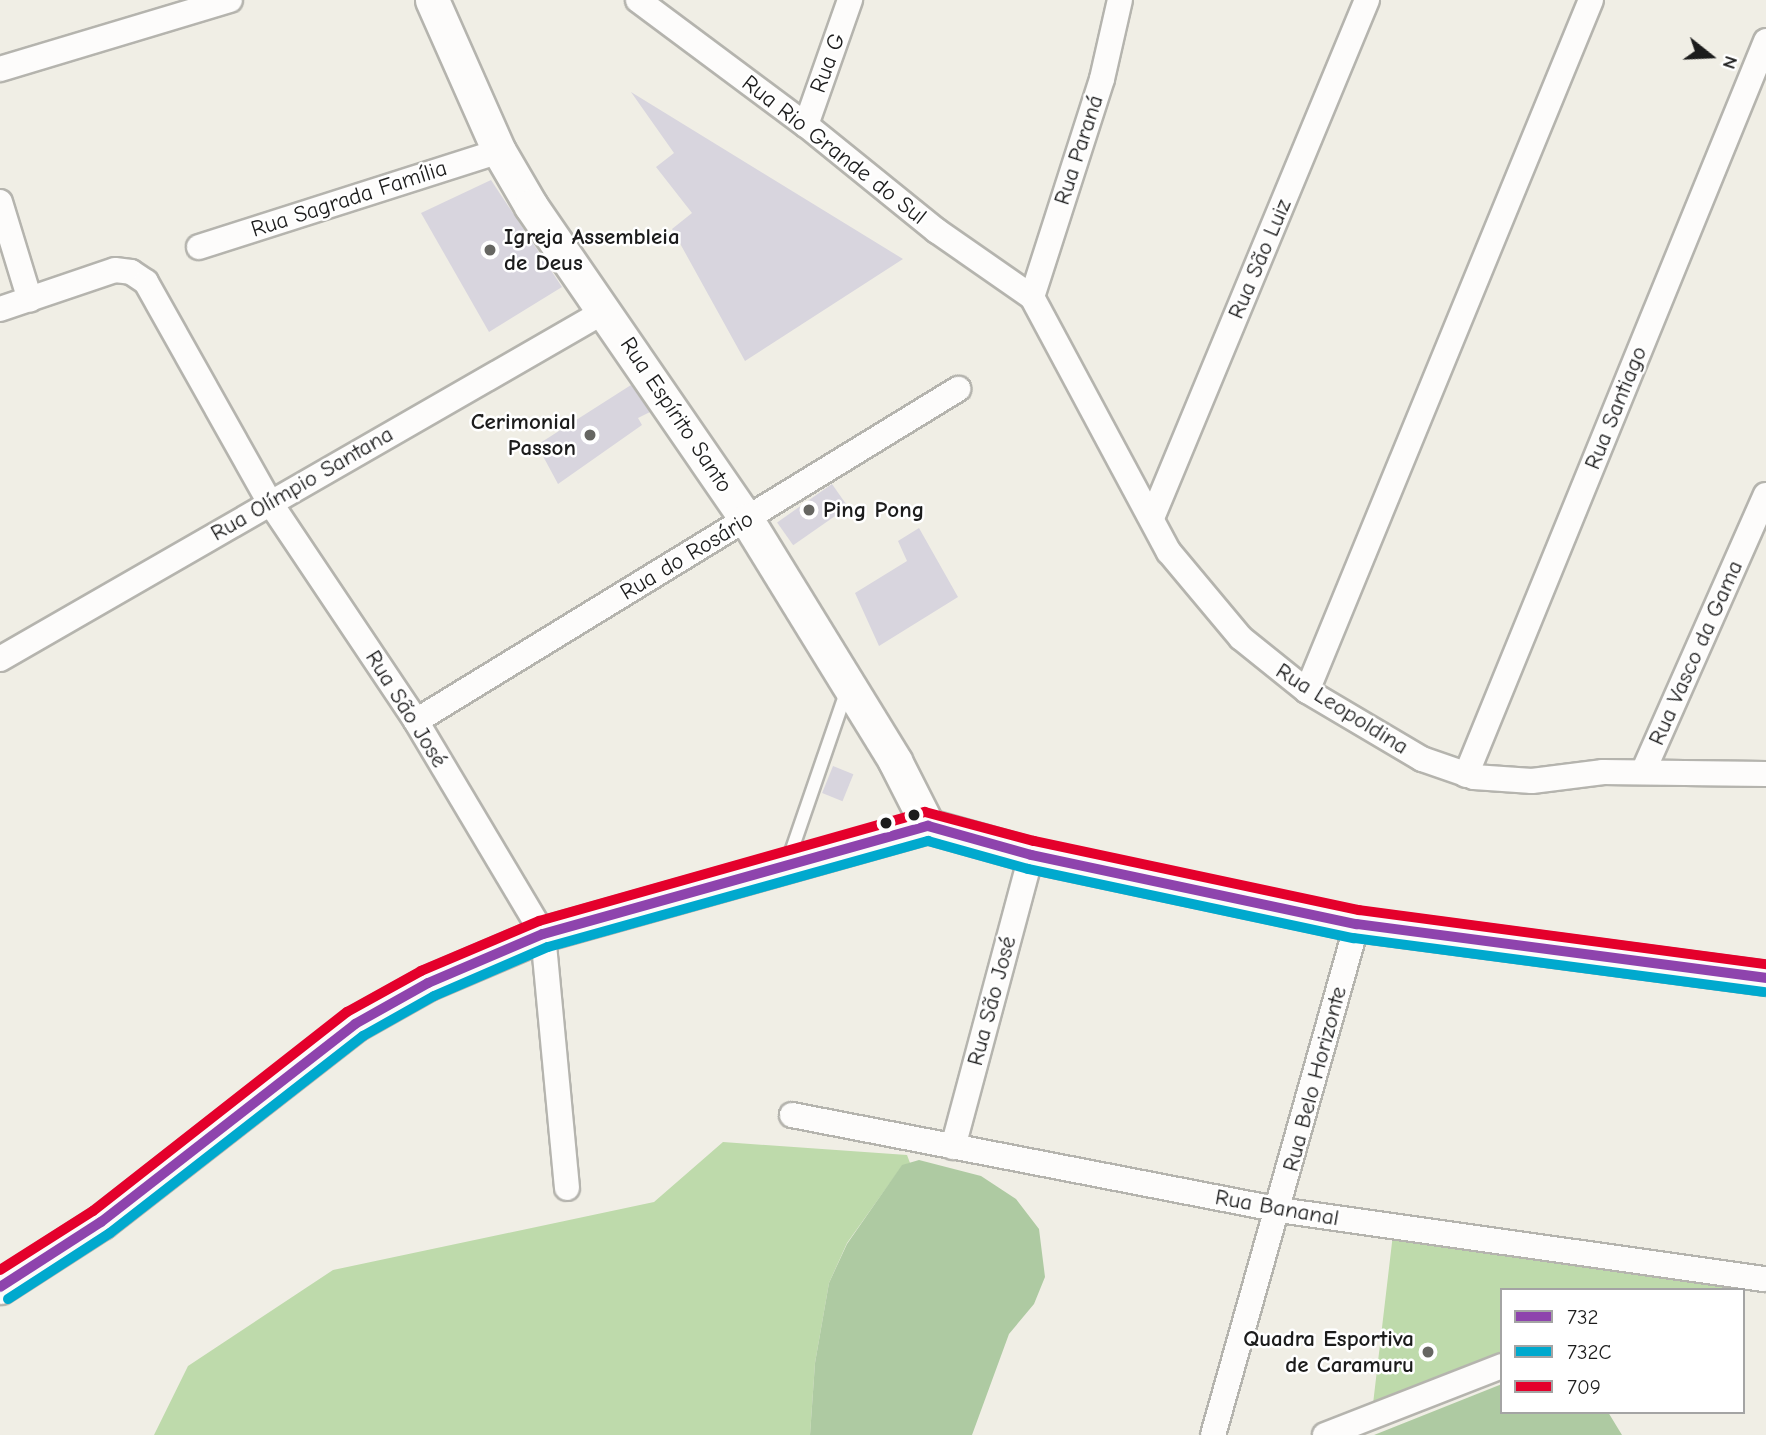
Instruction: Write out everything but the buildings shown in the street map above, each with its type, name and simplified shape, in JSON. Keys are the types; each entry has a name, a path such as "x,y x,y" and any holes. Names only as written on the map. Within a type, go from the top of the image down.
{"street":[{"path":"0,68 176,8 230,0"},
{"name":"Rua Espírito Santo","path":"432,0 499,152 747,520 895,761 928,826"},
{"name":"Rua Rio Grande do Sul","path":"638,0 806,125 937,231 1032,297"},
{"name":"Rua G","path":"806,125 850,0"},
{"name":"Rua Paraná","path":"1032,297 1102,79 1120,0"},
{"name":"Rua São Luiz","path":"1152,518 1367,0"},
{"path":"1307,691 1591,0"},
{"name":"Rua Santiago","path":"1466,775 1766,41"},
{"name":"Rua Sagrada Família","path":"199,247 499,152"},
{"path":"0,202 30,300 0,309"},
{"name":"Rua São José","path":"30,300 115,270 131,272 146,282 269,502 416,721 544,934 567,1188"},
{"name":"Rua Leopoldina","path":"1032,297 1077,388 1169,552 1216,612 1307,691 1422,759 1466,775 1532,781 1643,772 1766,774"},
{"name":"Rua Olímpio Santana","path":"0,659 605,311"},
{"name":"Rua do Rosário","path":"416,721 958,389"},
{"name":"Rua Vasco da Gama","path":"1643,772 1766,495"},
{"path":"0,1287 101,1222 355,1024 428,982 544,934 928,826 1031,855 1357,923 1766,978"},
{"name":"Rua São José","path":"953,1147 1031,855"},
{"name":"Rua Belo Horizonte","path":"1213,1435 1279,1210 1357,923"},
{"name":"Rua Bananal","path":"792,1115 1279,1210 1766,1280"},
{"path":"1743,1288 1766,1280"},
{"path":"1325,1435 1500,1367"}],"lane":[{"path":"787,864 848,686"}],"green space":[{"path":"723,1142 907,1155 910,1163 902,1166 847,1243 829,1283 815,1363 810,1435 154,1435 188,1366 333,1270 654,1202"},
{"path":"919,1160 981,1176 1016,1199 1039,1229 1045,1277 1034,1304 1009,1334 972,1435 810,1435 815,1363 829,1283 847,1244 902,1165"},
{"path":"1393,1234 1751,1281 1729,1288 1500,1288 1500,1363 1373,1404"},
{"path":"1500,1385 1500,1414 1609,1414 1622,1435 1374,1435"}],"transit line":[{"name":"709","path":"0,1270 93,1211 347,1012 421,971 539,921 925,812 1034,841 1359,910 1766,964"},
{"name":"732","path":"928,826 1031,855 1357,924 1766,978"},
{"name":"732","path":"0,1287 101,1222 355,1024 428,983 543,934 928,826"},
{"name":"732C","path":"8,1299 110,1233 363,1036 434,996 548,947 928,841 1028,869 1354,938 1764,992"}],"place":[{"name":"Igreja Assembleia de Deus","path":"490,250"},
{"name":"Cerimonial Passon","path":"590,435"},
{"name":"Ping Pong","path":"809,510"},
{"name":"Quadra Esportiva de Caramuru","path":"1428,1352"}]}
